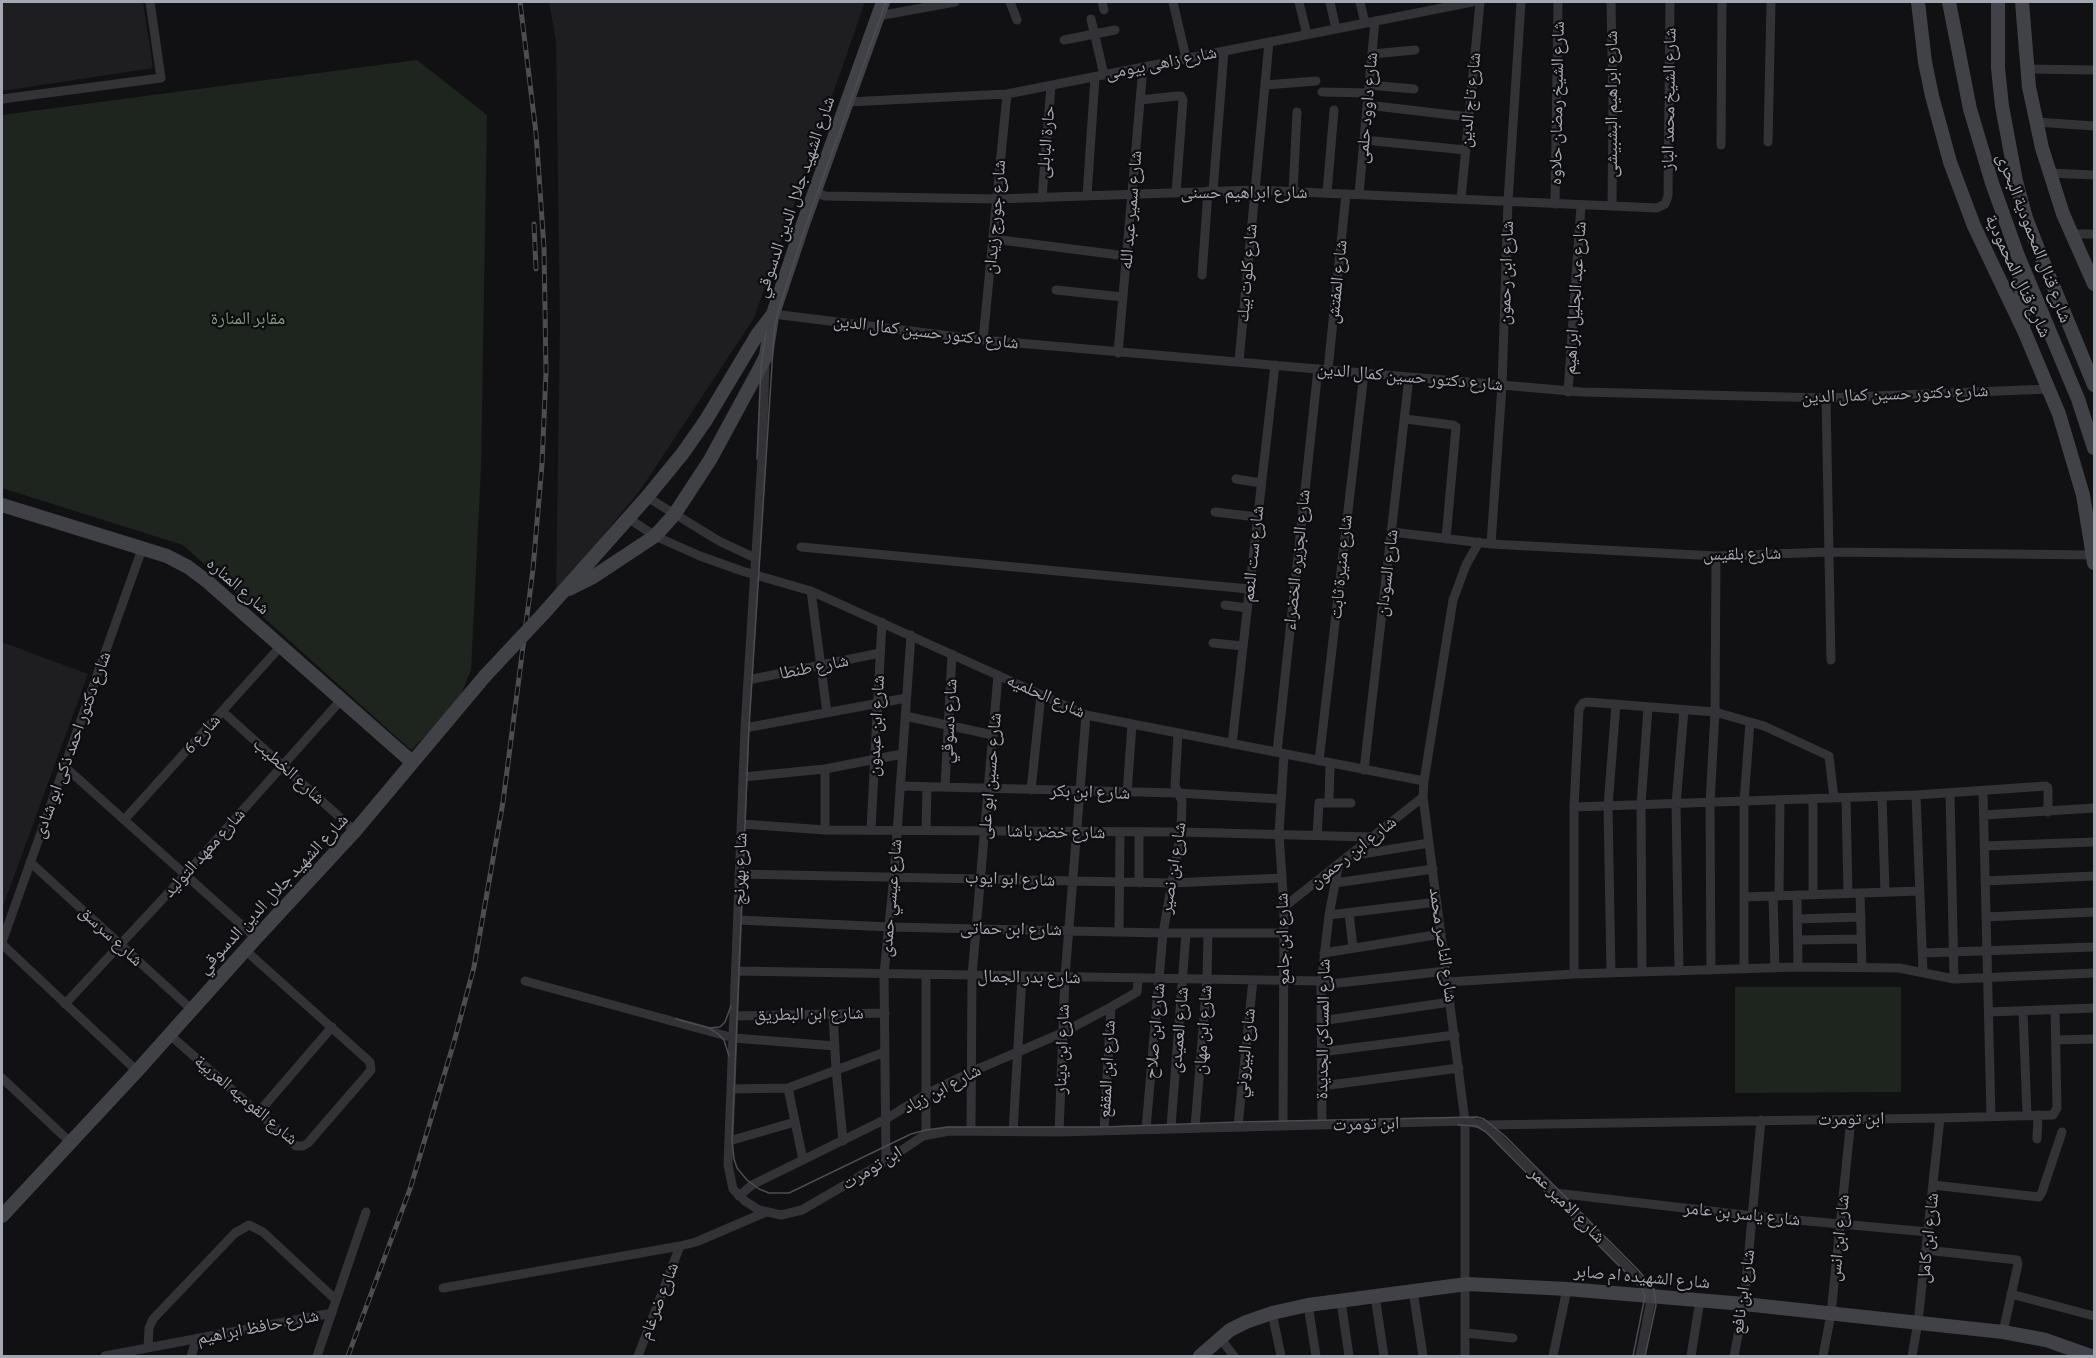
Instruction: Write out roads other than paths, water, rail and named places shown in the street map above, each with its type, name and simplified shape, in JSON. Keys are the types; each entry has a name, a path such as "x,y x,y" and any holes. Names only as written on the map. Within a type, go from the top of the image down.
{"main road":[{"name":"شارع الشهيد جلال الدين الدسوقي","path":"564,591 592,577 655,536 674,515 710,460 765,356 773,315 883,2"},
{"name":"شارع قنال المحمودية","path":"1918,2 1928,74 1950,162 1974,226 2049,389 2077,468 2094,559"},
{"name":"شارع قنال المحمودية البحرى","path":"1948,2 1978,137 1992,183 2018,256 2078,399 2094,448"},
{"name":"شارع قنال المحمودية البحرى","path":"1998,2 1998,68 2002,106 2016,181 2026,218 2094,385"},
{"path":"2022,2 2027,69 2036,122 2049,173 2071,234 2094,284"},
{"path":"2018,256 2025,333"},
{"name":"شارع الشهيد جلال الدين الدسوقي","path":"2,1216 356,831 485,676 564,591 646,497 683,453 706,420 757,335 773,315"},
{"name":"شارع المناره","path":"2,504 167,556 193,571 412,762"},
{"name":"شارع الشهيده ام صابر","path":"1200,1356 1220,1338 1245,1322 1272,1313 1308,1305 1467,1284 1567,1289 1700,1300 1918,1322 2003,1332 2046,1340 2091,1356"}],"street":[{"path":"2,99 161,78 150,2"},
{"path":"878,16 955,2"},
{"path":"1010,2 1017,20"},
{"path":"1173,2 1186,58"},
{"path":"1299,2 1307,35"},
{"path":"1330,2 1336,29"},
{"name":"شارع داوود حلمى","path":"1359,195 1371,54 1370,22 1360,2"},
{"name":"شارع زاهى بيومى","path":"848,102 1007,94 1472,2"},
{"name":"شارع تاج الدين","path":"1461,199 1480,2"},
{"name":"شارع ابن رحمون","path":"1491,544 1502,386 1508,201 1521,2"},
{"name":"شارع الشيخ رمضان حلاوه","path":"1555,204 1558,2"},
{"name":"شارع ابراهيم البشبيشى","path":"1611,2 1612,206"},
{"name":"شارع الشيخ محمد الباز","path":"1668,196 1670,2"},
{"path":"1721,145 1722,2"},
{"path":"1768,142 1771,2"},
{"path":"1086,196 1099,76 1095,33 1091,19"},
{"path":"1064,40 1115,30"},
{"name":"شارع كلوت بيك","path":"1239,361 1269,42"},
{"path":"1371,54 1415,50"},
{"path":"1202,275 1224,51"},
{"name":"شارع سمير عبد الله","path":"1118,353 1143,67"},
{"path":"2027,69 2094,70"},
{"path":"1265,85 1316,81"},
{"name":"حارة البابلى","path":"1042,198 1051,86"},
{"path":"1322,92 1414,88"},
{"name":"شارع جورج زيدان","path":"983,340 1007,94"},
{"path":"1140,100 1178,96 1183,99 1176,193"},
{"path":"1367,105 1469,117"},
{"path":"1327,193 1334,110"},
{"path":"1293,192 1297,112"},
{"path":"2036,122 2094,126"},
{"path":"1364,140 1466,150"},
{"path":"2049,173 2094,175"},
{"name":"شارع ابراهيم حسنى","path":"815,192 825,196 997,199 1255,190 1657,208 1665,204 1668,196"},
{"name":"شارع المفتش","path":"1323,369 1346,194"},
{"name":"شارع عبد الجليل ابراهيم","path":"1568,392 1581,204"},
{"path":"2071,234 2094,234"},
{"path":"993,239 1127,256"},
{"path":"1056,290 1123,297"},
{"name":"شارع دكتور حسين كمال الدين","path":"773,315 983,340 1568,392 1826,398 2049,389"},
{"name":"شارع بهرنج","path":"739,1196 733,1189 729,1165 729,1141 745,728 762,458 765,356"},
{"name":"شارع ست النعم","path":"1232,744 1275,365"},
{"name":"شارع الجزيره الخضراء","path":"1280,753 1323,369"},
{"name":"شارع منيرة ثابت","path":"1319,761 1364,373"},
{"name":"شارع السودان","path":"1364,770 1409,377"},
{"path":"1826,398 1831,660"},
{"path":"1405,420 1453,425 1456,428 1446,539"},
{"path":"1236,479 1262,483"},
{"path":"646,497 719,541 755,558"},
{"path":"1215,512 1257,517"},
{"name":"شارع الحلميه","path":"628,518 655,536 700,556 811,591 1086,715 1424,781"},
{"name":"شارع بلقيس","path":"1392,532 1491,544 1716,556 1829,552 2094,559"},
{"name":"شارع الناصر محمد","path":"1465,1356 1467,1284 1465,1121 1423,796 1453,600 1466,565 1479,542"},
{"path":"801,547 1249,589"},
{"name":"شارع دكتور احمد ذكى ابو شادى","path":"2,943 142,549"},
{"path":"1711,970 1710,803 1715,712 1716,556"},
{"path":"811,591 827,713"},
{"path":"1225,605 1247,608"},
{"name":"شارع ابن عبدون","path":"871,830 882,622"},
{"name":"شارع عيسي حمدى","path":"886,1161 884,974 894,876 910,635"},
{"path":"1213,643 1243,646"},
{"name":"شارع 6","path":"124,820 280,647"},
{"name":"شارع طنطا","path":"748,680 880,653"},
{"name":"شارع دسوقي","path":"945,787 952,654"},
{"name":"شارع حسين ابو على","path":"971,1129 972,976 998,675"},
{"path":"1031,790 1041,695"},
{"path":"745,728 906,698"},
{"name":"شارع معهد التوليد","path":"65,1004 185,875 341,700"},
{"path":"1574,974 1574,807 1580,707 1587,702 1715,712 1750,722 1829,756 1834,798"},
{"path":"1611,973 1608,806 1616,704"},
{"path":"1642,972 1641,805 1648,707"},
{"path":"1679,971 1676,804 1684,710"},
{"name":"شارع الخطيب","path":"222,711 356,831"},
{"name":"شارع ابن دينار","path":"1059,1132 1068,930 1086,715"},
{"path":"905,716 993,735"},
{"path":"1744,969 1744,801 1750,722"},
{"path":"1127,794 1132,724"},
{"name":"شارع ابن نصير","path":"1163,933 1181,832 1182,801 1175,786 1178,733"},
{"name":"شارع ابن جامع","path":"1280,753 1280,834 1284,907 1283,1125"},
{"path":"743,777 825,769 902,754"},
{"path":"1329,802 1330,763"},
{"path":"64,766 256,938"},
{"path":"825,769 825,830"},
{"name":"شارع ابن بكر","path":"900,786 1127,794 1177,793 1280,799"},
{"path":"1574,807 1950,794 2046,786 2048,788 2048,812"},
{"path":"926,830 927,787"},
{"path":"1983,792 1991,1116"},
{"path":"1950,794 1954,979"},
{"path":"1916,795 1923,972"},
{"name":"شارع ابن رحمون","path":"1284,907 1423,796"},
{"path":"1882,796 1885,892"},
{"path":"1846,798 1848,893"},
{"path":"1813,799 1813,895"},
{"path":"1774,968 1780,800"},
{"path":"1317,835 1321,802 1351,803"},
{"path":"1984,815 2094,808"},
{"name":"شارع خضر باشا","path":"742,824 825,830 1181,832 1371,837"},
{"path":"1119,931 1120,833"},
{"path":"1138,883 1139,833"},
{"path":"1984,846 2094,842"},
{"path":"1348,856 1429,843"},
{"name":"شارع سرسق","path":"30,862 192,1009"},
{"name":"شارع المساكن الجديدة","path":"1322,1125 1321,983 1329,915 1339,863"},
{"path":"1335,883 1433,869"},
{"name":"شارع ابو ايوب","path":"739,874 1138,883 1282,878"},
{"path":"1985,881 2094,876"},
{"path":"1744,897 1920,891"},
{"path":"1860,893 1862,967"},
{"path":"1797,895 1798,967"},
{"path":"1329,915 1437,902"},
{"path":"1986,917 2094,912"},
{"path":"1349,913 1353,948"},
{"path":"1797,919 1860,918"},
{"name":"شارع ابن حماتى","path":"738,920 890,927 1163,933 1283,933"},
{"name":"شارع ابن صلاح","path":"1146,1129 1163,933"},
{"name":"شارع العميدى","path":"1171,1127 1186,933"},
{"name":"شارع ابن مهان","path":"1195,1127 1207,980 1208,933"},
{"path":"1324,952 1441,934"},
{"path":"1797,940 1861,939"},
{"path":"2,943 137,1071"},
{"path":"1922,953 2094,947"},
{"name":"شارع القوميه العربية","path":"169,1034 296,1146 308,1143 371,1070 370,1062 245,950"},
{"path":"1448,982 1574,974 1798,967 1892,967 1954,979 2094,973"},
{"name":"شارع بدر الجمال","path":"737,971 1283,980 1321,983 1446,971"},
{"path":"926,975 926,1134"},
{"path":"1013,1132 1022,976"},
{"name":"شارع ابن زياد","path":"739,1196 752,1185 886,1119 926,1094 1062,1033 1111,1007 1137,992 1138,979"},
{"name":"شارع البيروني","path":"1238,1126 1253,980"},
{"path":"525,981 734,1038 835,1046"},
{"path":"1321,1021 1450,1002"},
{"name":"شارع ابن المقفع","path":"1104,1131 1111,1007"},
{"path":"1989,1012 2094,1008"},
{"path":"2055,1010 2056,1040 2094,1039"},
{"path":"2023,1011 2026,1115"},
{"name":"شارع ابن البطريق","path":"735,1016 885,1012"},
{"path":"833,1014 843,1141"},
{"path":"258,1113 332,1027"},
{"path":"1321,1052 1455,1035"},
{"name":"ابن تومرت","path":"766,1212 782,1215 802,1210 886,1161 926,1134 971,1129 1059,1132 1171,1127 1465,1121 1485,1125 1940,1118 2053,1114 2057,1108 2056,1040"},
{"path":"731,1089 788,1088 885,1052"},
{"path":"1322,1086 1459,1068"},
{"path":"2,1078 70,1142"},
{"path":"788,1088 803,1160"},
{"path":"2037,1138 2038,1115"},
{"name":"شارع ابن كامل","path":"1912,1356 1918,1322 1940,1118"},
{"name":"شارع ابن انس","path":"1823,1356 1831,1314 1851,1119"},
{"name":"شارع ابن نافع","path":"1734,1356 1744,1304 1761,1120"},
{"path":"729,1141 795,1122"},
{"name":"شارع الامير عمر","path":"1485,1125 1641,1281 1650,1291 1651,1296"},
{"path":"1934,1185 2039,1197 2062,1132"},
{"name":"شارع ياسر بن عامر","path":"1555,1193 1753,1216 1928,1232"},
{"path":"739,1196 751,1206 766,1212"},
{"path":"316,1356 366,1212"},
{"path":"443,1288 680,1246 696,1242 766,1212"},
{"path":"148,1347 148,1328 153,1319 235,1233 249,1225 263,1232 336,1300"},
{"name":"شارع ضرغام","path":"638,1356 680,1246"},
{"path":"1926,1250 2015,1259 2018,1264 2003,1332"},
{"path":"1553,1356 1567,1289"},
{"path":"1413,1291 1423,1356"},
{"path":"2012,1294 2094,1316"},
{"path":"1375,1296 1384,1356"},
{"path":"1640,1356 1651,1296"},
{"path":"1691,1356 1700,1300"},
{"path":"1341,1301 1348,1356"},
{"path":"1308,1305 1316,1356"},
{"name":"شارع حافظ ابراهيم","path":"105,1356 332,1313"},
{"path":"1272,1313 1281,1356"},
{"path":"1466,1333 1513,1338"},
{"path":"191,1356 197,1338"},
{"path":"1220,1338 1234,1356"}],"tram line":[{"path":"886,2 805,228 777,315 774,333 749,727 732,1140 737,1168 759,1189 769,1193 789,1193 911,1134 948,1127 1104,1127 1477,1117 1484,1119 1506,1137 1639,1271 1654,1289 1656,1305 1645,1356"},
{"path":"757,459 761,366 766,333"},
{"path":"709,1028 720,1027 725,1022 731,1006"},
{"path":"676,1019 709,1028 718,1034 724,1040 729,1056"},
{"path":"1458,1125 1476,1126 1486,1132 1642,1289 1645,1296 1633,1356"}],"railway":[{"path":"348,1356 410,1189 474,967 503,802 533,569 542,464 546,372 544,248 536,133 520,2"},
{"path":"534,224 536,269"}],"park label":[{"name":"مقابر المنارة","path":"248,319"}]}
